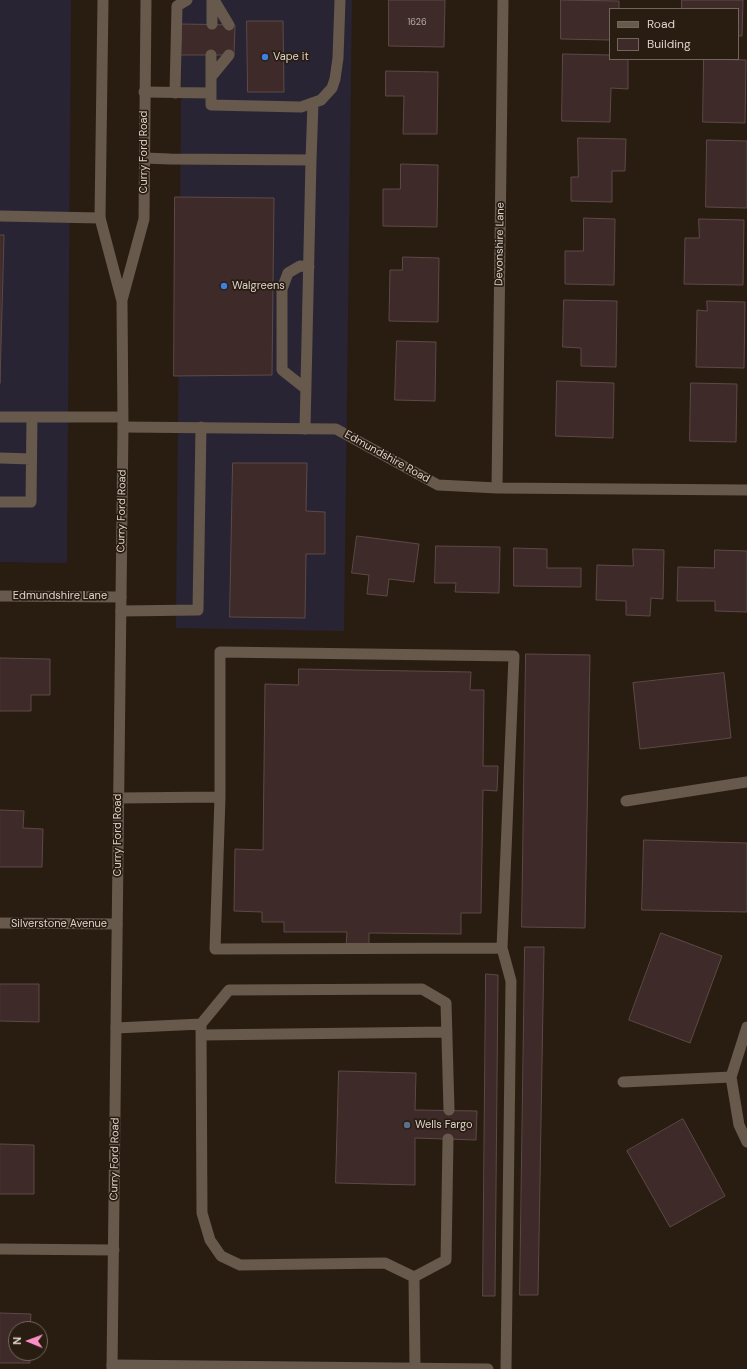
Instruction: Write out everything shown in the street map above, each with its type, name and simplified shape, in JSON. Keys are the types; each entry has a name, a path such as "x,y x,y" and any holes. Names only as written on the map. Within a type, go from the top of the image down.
{"street":[{"name":"Curry Ford Road","path":"103,0 100,218 122,301 121,611 112,1367"},
{"name":"Curry Ford Road","path":"122,301 144,219 146,0"},
{"path":"175,93 177,6 187,0"},
{"path":"212,24 213,0"},
{"path":"213,0 229,25"},
{"path":"211,55 211,105 301,107 321,100 332,88 335,79 338,58 340,0"},
{"name":"Devonshire Lane","path":"497,488 503,0"},
{"path":"212,77 229,55"},
{"path":"144,92 211,93"},
{"path":"305,429 313,103"},
{"path":"144,158 311,160"},
{"path":"0,216 100,218"},
{"path":"306,389 282,370 282,289 288,272 300,266 309,267"},
{"name":"Edmundshire Road","path":"0,417 32,417 201,427 336,429 438,485 497,488 747,490"},
{"path":"0,502 31,502 32,417"},
{"path":"121,611 198,610 201,427"},
{"path":"0,458 31,459"},
{"name":"Edmundshire Lane","path":"0,596 121,597"},
{"path":"502,948 215,949 220,797 220,652 514,656 502,948 511,981 506,1369"},
{"path":"626,801 747,782"},
{"path":"118,798 220,797"},
{"name":"Silverstone Avenue","path":"0,923 118,924"},
{"path":"414,1277 385,1263 240,1265 221,1256 210,1240 202,1213 201,1024 229,990 422,989 446,1003 449,1110"},
{"path":"116,1028 201,1024"},
{"path":"747,1026 730,1077 739,1125 747,1142"},
{"path":"201,1036 447,1032"},
{"path":"623,1082 730,1077"},
{"path":"414,1277 446,1260 448,1139"},
{"path":"0,1249 114,1250"},
{"path":"414,1277 415,1368"},
{"path":"112,1367 488,1369"}],"shaded area":[{"path":"0,0 71,0 67,563 0,562"},
{"path":"182,0 352,0 344,631 176,628"}],"building":[{"path":"389,0 445,0 444,47 389,46"},
{"path":"561,0 619,1 619,8 609,8 609,40 561,39"},
{"path":"682,0 743,0 742,36 739,36 739,8 682,8"},
{"name":"Vape it","path":"247,21 283,21 284,92 248,92"},
{"path":"182,24 235,25 234,55 181,55"},
{"path":"563,54 609,55 609,60 628,60 628,89 611,88 610,122 562,121"},
{"path":"704,60 746,60 745,123 703,122"},
{"path":"386,71 438,72 437,134 403,134 404,96 386,96"},
{"path":"578,138 626,139 625,171 612,171 612,202 571,201 571,177 578,177"},
{"path":"707,140 747,141 747,208 706,207"},
{"path":"401,164 438,165 437,227 383,226 383,189 400,189"},
{"name":"Walgreens","path":"175,197 274,198 272,375 174,376"},
{"path":"584,218 615,219 614,285 565,284 565,251 583,251"},
{"path":"699,219 744,220 743,285 684,284 685,238 699,238"},
{"path":"0,235 4,235 0,383"},
{"path":"403,257 439,258 438,322 389,321 390,270 402,270"},
{"path":"564,300 617,301 616,367 581,366 581,348 563,347"},
{"path":"707,301 745,302 744,368 696,367 697,310 707,311"},
{"path":"397,341 436,342 435,401 395,400"},
{"path":"557,381 614,383 613,438 556,436"},
{"path":"691,383 737,384 736,442 690,441"},
{"path":"233,463 307,463 306,511 325,512 325,554 306,554 305,618 230,617"},
{"path":"357,536 419,544 414,582 389,579 387,596 367,594 369,575 352,573"},
{"path":"436,546 500,547 499,593 455,592 456,583 435,583"},
{"path":"514,548 547,549 547,568 581,568 581,587 514,586"},
{"path":"633,549 664,550 663,599 651,598 650,616 626,615 626,601 596,600 597,565 633,566"},
{"path":"715,550 747,551 747,612 715,611 715,601 677,601 678,567 714,568"},
{"path":"526,654 590,655 585,928 522,927"},
{"path":"0,658 50,659 50,695 31,695 31,711 0,711"},
{"path":"299,669 471,672 470,690 484,690 483,766 498,766 497,791 483,790 481,913 461,913 461,934 369,933 369,947 346,947 347,932 284,932 284,922 262,922 262,912 234,911 235,849 263,850 265,684 298,685"},
{"path":"724,673 731,738 640,749 633,683"},
{"path":"0,810 24,811 23,828 43,829 42,867 0,867"},
{"path":"644,840 747,843 747,912 642,910"},
{"path":"661,933 722,956 690,1043 629,1020"},
{"path":"525,947 544,947 538,1295 520,1295"},
{"path":"486,974 498,975 495,1296 483,1296"},
{"path":"0,984 39,984 39,1022 0,1021"},
{"name":"Wells Fargo","path":"339,1071 416,1073 415,1110 477,1111 476,1140 415,1138 415,1185 336,1183"},
{"path":"683,1119 725,1196 670,1227 627,1151"},
{"path":"0,1144 34,1145 34,1194 0,1194"},
{"path":"0,1313 31,1314 31,1321 8,1321 8,1361 30,1361 30,1363 0,1363"}],"place":[{"name":"Vape it","path":"265,57"},
{"name":"Walgreens","path":"224,286"},
{"name":"Wells Fargo","path":"407,1125"}]}
